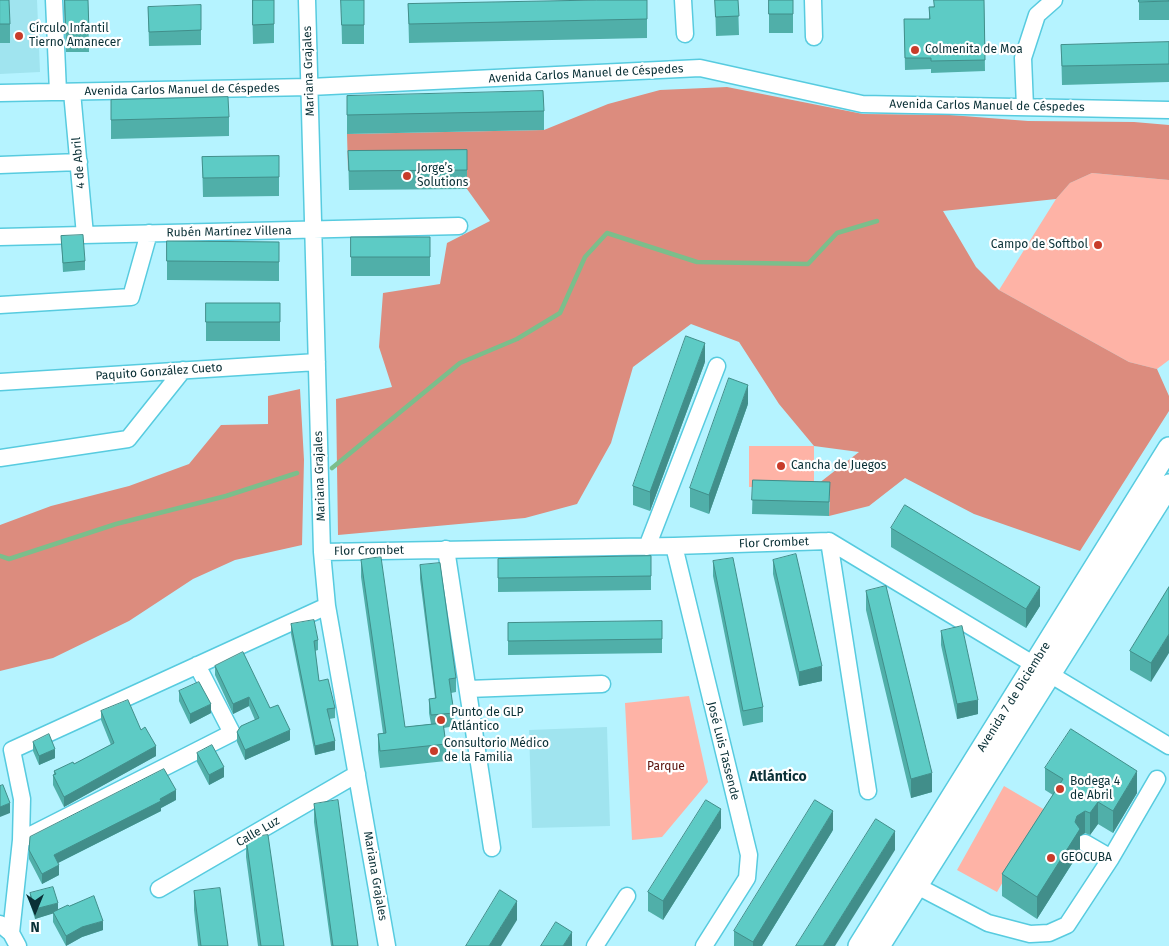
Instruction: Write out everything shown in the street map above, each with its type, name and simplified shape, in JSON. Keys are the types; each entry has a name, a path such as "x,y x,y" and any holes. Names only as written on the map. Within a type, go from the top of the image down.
{"main road":[{"name":"Avenida 7 de Diciembre","path":"879,946 917,886 1169,448"},
{"name":"Avenida 7 de Diciembre","path":"859,946 1042,669 1169,485"}],"street":[{"name":"4 de Abril","path":"54,0 65,92 79,162 85,235"},
{"name":"Mariana Grajales","path":"307,0 322,552 328,606 387,946"},
{"path":"683,0 685,34"},
{"path":"813,0 814,38"},
{"path":"1025,107 1023,58 1037,15 1054,0"},
{"name":"Avenida Carlos Manuel de Céspedes","path":"0,93 310,87 700,68 862,104 1169,110"},
{"path":"0,165 79,162"},
{"name":"Rubén Martínez Villena","path":"0,237 459,226"},
{"path":"0,305 131,297 150,233"},
{"name":"Paquito González Cueto","path":"0,382 317,362"},
{"path":"647,547 717,366"},
{"path":"0,458 128,439 183,370"},
{"path":"829,541 1169,746"},
{"path":"829,541 868,790"},
{"name":"Flor Crombet","path":"322,552 647,547 829,541"},
{"name":"José Luis Tassende","path":"674,546 748,855 747,878 704,946"},
{"path":"446,550 492,848"},
{"path":"9,934 21,840 22,799 12,750 328,606"},
{"path":"21,840 232,733 197,665"},
{"path":"468,689 602,684"},
{"name":"Calle Luz","path":"159,889 357,774"},
{"path":"917,886 988,923 1030,934 1049,933 1067,925 1111,858 1157,779"},
{"path":"1085,843 1111,858"},
{"path":"595,946 627,896"}],"shaded area":[{"name":"Círculo Infantil Tierno Amanecer","path":"0,0 37,0 40,72 0,74"},
{"path":"727,87 863,114 950,115 1028,121 1134,122 1169,125 1169,180 1092,173 1070,183 1056,199 943,211 976,267 999,290 1129,362 1157,369 1169,396 1169,411 1080,551 974,514 905,478 869,506 829,516 830,496 814,487 859,452 814,446 779,404 739,342 691,324 633,367 611,443 577,504 525,518 338,535 336,399 392,387 379,347 383,293 440,284 447,243 490,221 467,189 467,169 348,170 347,134 544,130 608,104 660,90"},
{"path":"300,389 304,460 302,545 235,560 193,579 129,621 53,658 0,671 0,525 51,506 129,486 189,464 221,425 268,424 268,396"},
{"path":"607,727 610,826 532,828 529,730"}],"green space":[{"name":"Campo de Softbol","path":"1092,173 1169,180 1169,360 1157,369 1129,362 999,290 1056,199 1070,183"},
{"name":"Cancha de Juegos","path":"749,446 814,446 814,487 749,487"},
{"name":"Parque","path":"689,696 708,782 662,837 632,840 625,703"},
{"path":"1004,786 1045,810 997,892 957,870"}],"building":[{"path":"0,0 9,0 10,24 0,24"},
{"path":"65,0 88,0 89,33 66,33"},
{"path":"253,0 274,0 274,24 253,25"},
{"path":"341,0 364,0 364,25 342,25"},
{"path":"647,0 647,19 409,24 408,4"},
{"path":"715,0 738,0 739,16 716,17"},
{"path":"769,0 793,0 793,14 769,14"},
{"path":"934,0 984,0 985,60 931,61 931,58 905,58 904,19 930,19 929,7 934,7"},
{"path":"1139,0 1169,0 1169,1 1139,2"},
{"path":"201,5 201,30 149,32 148,7"},
{"path":"1169,42 1169,64 1062,66 1061,45"},
{"path":"543,91 544,111 347,115 347,96"},
{"path":"228,97 229,117 111,120 111,100"},
{"path":"467,150 467,170 349,171 348,151"},
{"path":"279,156 279,177 203,178 202,157"},
{"path":"83,235 85,261 63,263 61,236"},
{"path":"351,237 430,237 430,257 351,257"},
{"path":"167,241 279,242 279,262 167,261"},
{"path":"206,303 280,303 280,322 206,322"},
{"path":"686,336 705,343 650,492 633,486"},
{"path":"729,378 748,385 709,495 690,488"},
{"path":"753,480 830,482 829,502 752,500"},
{"path":"905,505 1040,587 1026,609 891,528"},
{"path":"796,554 822,666 799,672 773,560"},
{"path":"651,556 651,576 498,578 498,559"},
{"path":"381,557 405,727 443,723 446,744 380,751 378,734 386,733 361,560"},
{"path":"733,558 763,707 743,711 713,561"},
{"path":"440,563 456,678 449,679 454,713 431,715 429,699 436,698 420,565"},
{"path":"886,586 932,773 911,779 866,591"},
{"path":"1169,587 1169,634 1151,663 1130,651"},
{"path":"314,620 318,640 314,641 319,681 328,679 335,708 327,709 335,741 315,746 291,624"},
{"path":"662,621 662,639 508,641 508,623"},
{"path":"962,626 978,700 957,704 941,631"},
{"path":"243,652 270,708 278,705 290,730 245,750 237,732 241,726 259,718 249,697 233,704 215,666"},
{"path":"199,682 211,704 190,714 179,691"},
{"path":"128,700 141,730 145,727 156,746 64,797 53,775 56,774 54,771 73,762 74,764 114,743 101,711"},
{"path":"1071,729 1137,771 1113,811 1098,802 1090,813 1085,811 1077,816 1075,822 1080,829 1037,897 1002,874 1063,779 1045,768"},
{"path":"49,734 55,749 39,756 33,742"},
{"path":"212,745 224,767 209,775 197,753"},
{"path":"164,769 176,790 160,799 161,801 54,855 59,865 42,874 29,850 30,837"},
{"path":"3,785 10,803 0,807 0,786"},
{"path":"338,800 358,946 333,946 314,804"},
{"path":"706,800 721,809 663,901 648,892"},
{"path":"815,800 833,811 753,942 734,931"},
{"path":"876,819 895,831 823,946 796,946"},
{"path":"268,835 284,946 261,946 246,838"},
{"path":"53,887 58,903 35,909 30,893"},
{"path":"220,888 228,946 201,946 194,891"},
{"path":"500,890 517,901 489,946 466,946"},
{"path":"94,896 103,921 82,927 66,936 53,912"},
{"path":"556,922 572,932 563,946 541,946"}],"waterway":[{"path":"332,468 460,363 517,339 560,313 585,257 607,233 697,262 808,264 837,233 877,221"},
{"path":"0,556 9,559 116,524 226,496 297,473"}],"place":[{"name":"Círculo Infantil Tierno Amanecer","path":"19,36"},
{"name":"Colmenita de Moa","path":"915,50"},
{"name":"Jorge’s Solutions","path":"407,176"},
{"name":"Campo de Softbol","path":"1098,245"},
{"name":"Cancha de Juegos","path":"781,466"},
{"name":"Punto de GLP Atlántico","path":"441,720"},
{"name":"Consultorio Médico de la Familia","path":"434,751"},
{"name":"Bodega 4 de Abril","path":"1060,789"},
{"name":"GEOCUBA","path":"1051,858"}],"district":[{"name":"Atlántico","path":"778,777"}]}
